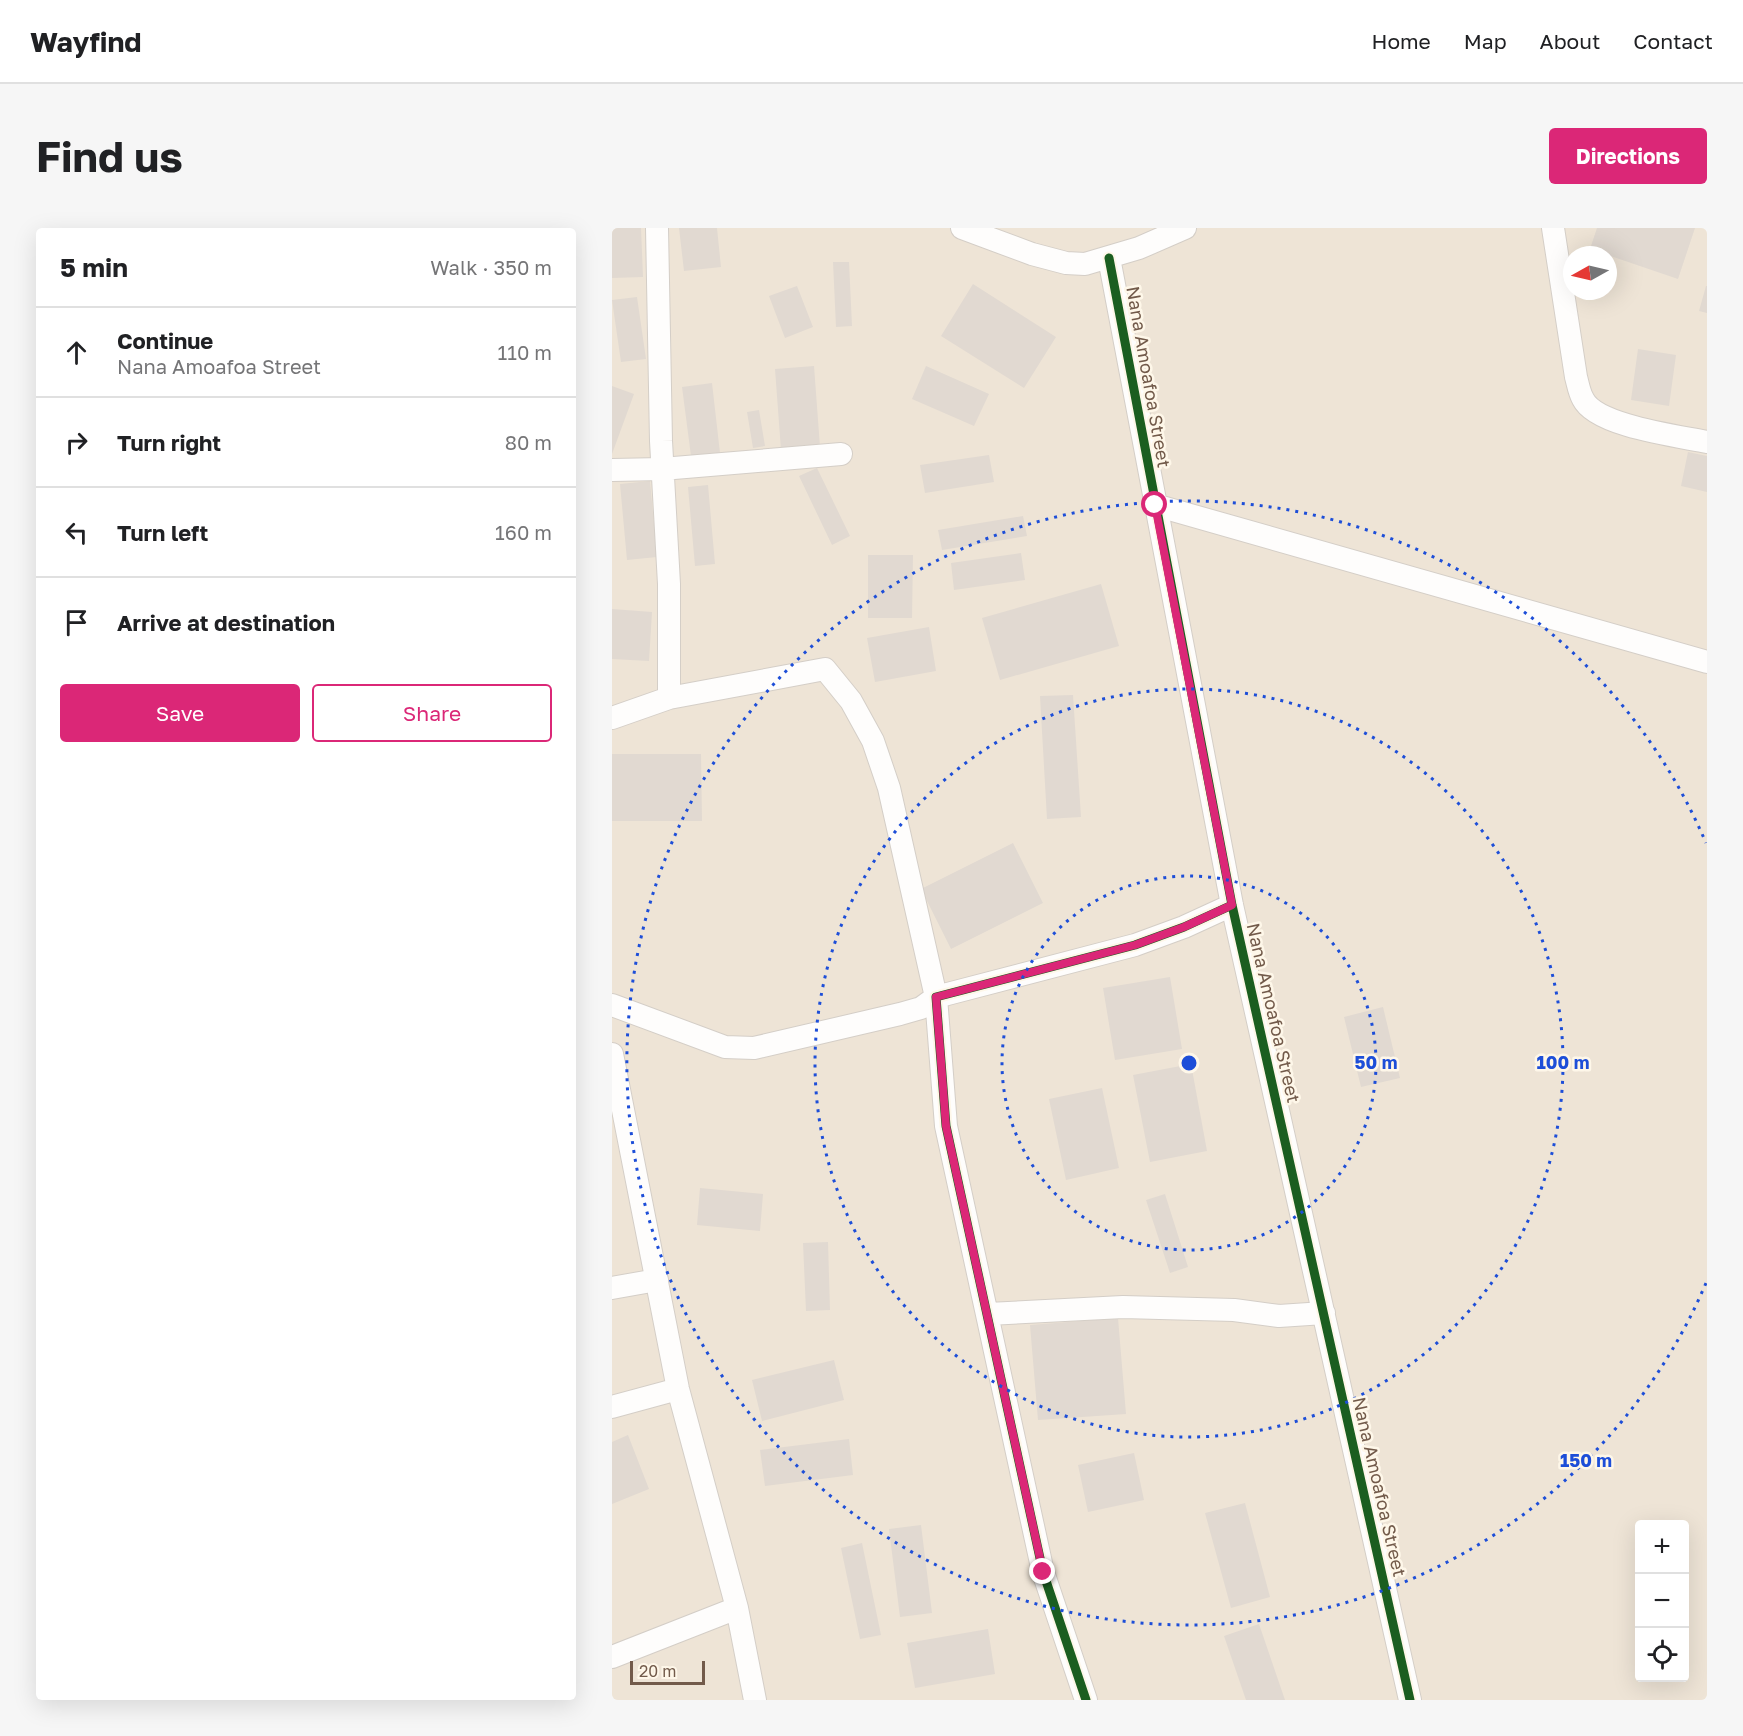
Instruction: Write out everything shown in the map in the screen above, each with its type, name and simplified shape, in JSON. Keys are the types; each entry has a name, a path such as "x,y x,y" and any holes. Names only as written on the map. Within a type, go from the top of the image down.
{"street":[{"path":"657,228 662,469 669,584 669,698"},
{"path":"962,228 1032,254 1066,263 1085,264 1139,248 1185,228"},
{"path":"1553,228 1576,376 1583,400 1598,415 1627,425 1707,442"},
{"name":"Nana Amoafoa Street","path":"1109,258 1232,905 1410,1700"},
{"path":"612,470 662,469 841,454"},
{"path":"1155,505 1707,662"},
{"path":"612,718 669,698 825,669 851,701 873,741 888,788 936,997 946,1126 1043,1572 1086,1700"},
{"path":"612,1005 725,1047 754,1048 900,1014 921,1008 936,997 1135,945 1184,927 1232,905"},
{"path":"612,1057 678,1389 737,1608 755,1700"},
{"path":"612,1288 657,1281"},
{"path":"987,1314 1123,1307 1234,1310 1279,1316 1323,1313"},
{"path":"612,1407 678,1389"},
{"path":"612,1657 737,1608"}],"shaded area":[{"path":"612,228 1707,228 1707,1700 612,1700"}],"building":[{"path":"612,228 641,228 643,277 612,278"},
{"path":"679,228 717,228 721,267 684,271"},
{"path":"1597,228 1695,228 1678,279 1617,258 1617,246 1591,246"},
{"path":"833,262 849,262 852,326 836,327"},
{"path":"973,284 1056,337 1024,388 941,336"},
{"path":"797,286 813,327 785,338 769,296"},
{"path":"1707,286 1707,313 1699,311"},
{"path":"637,297 646,359 621,362 612,300"},
{"path":"1638,349 1676,355 1669,406 1631,400"},
{"path":"814,366 820,447 781,450 775,369"},
{"path":"926,366 989,394 974,426 912,399"},
{"path":"712,383 720,453 691,456 682,387"},
{"path":"612,386 634,394 612,454"},
{"path":"759,410 765,446 753,448 747,412"},
{"path":"1688,452 1707,456 1707,492 1681,486"},
{"path":"989,455 994,482 925,493 920,465"},
{"path":"817,468 850,536 832,545 799,476"},
{"path":"650,481 657,557 627,560 620,484"},
{"path":"708,485 715,564 695,566 688,487"},
{"path":"1023,516 1027,536 942,550 938,530"},
{"path":"1021,553 1025,580 954,590 951,563"},
{"path":"868,555 913,555 912,618 868,618"},
{"path":"1101,584 1119,646 1000,680 982,618"},
{"path":"612,609 652,612 649,661 612,659"},
{"path":"929,627 936,671 875,682 867,638"},
{"path":"1073,695 1081,817 1047,819 1040,696"},
{"path":"612,754 701,754 702,821 612,821"},
{"path":"1013,843 1043,903 951,949 921,889"},
{"path":"1170,977 1182,1049 1115,1060 1103,988"},
{"path":"1383,1007 1400,1078 1361,1087 1344,1017"},
{"path":"1191,1064 1207,1151 1150,1162 1133,1075"},
{"path":"1102,1088 1119,1168 1066,1180 1049,1099"},
{"path":"700,1188 763,1194 760,1231 697,1225"},
{"path":"1165,1194 1188,1267 1170,1273 1146,1200"},
{"path":"828,1242 830,1310 806,1311 803,1243"},
{"path":"1118,1318 1126,1414 1038,1420 1030,1325"},
{"path":"834,1360 844,1400 762,1421 752,1380"},
{"path":"628,1435 649,1489 612,1504 612,1442"},
{"path":"849,1439 853,1475 765,1486 760,1450"},
{"path":"1134,1453 1144,1500 1088,1512 1078,1465"},
{"path":"1245,1503 1270,1597 1231,1608 1205,1513"},
{"path":"921,1525 932,1613 900,1617 889,1529"},
{"path":"862,1543 881,1635 860,1639 841,1548"},
{"path":"1259,1624 1285,1700 1246,1700 1224,1636"},
{"path":"988,1629 995,1674 915,1688 907,1643"}],"cycle path":[{"path":"1109,258 1232,905 1410,1700"},
{"path":"1086,1700 1043,1572 946,1126 936,997 1135,945 1184,927 1232,905"}],"route":[{"path":"1043,1572 946,1126 936,997 1135,945 1184,927 1232,905 1155,505"}]}
